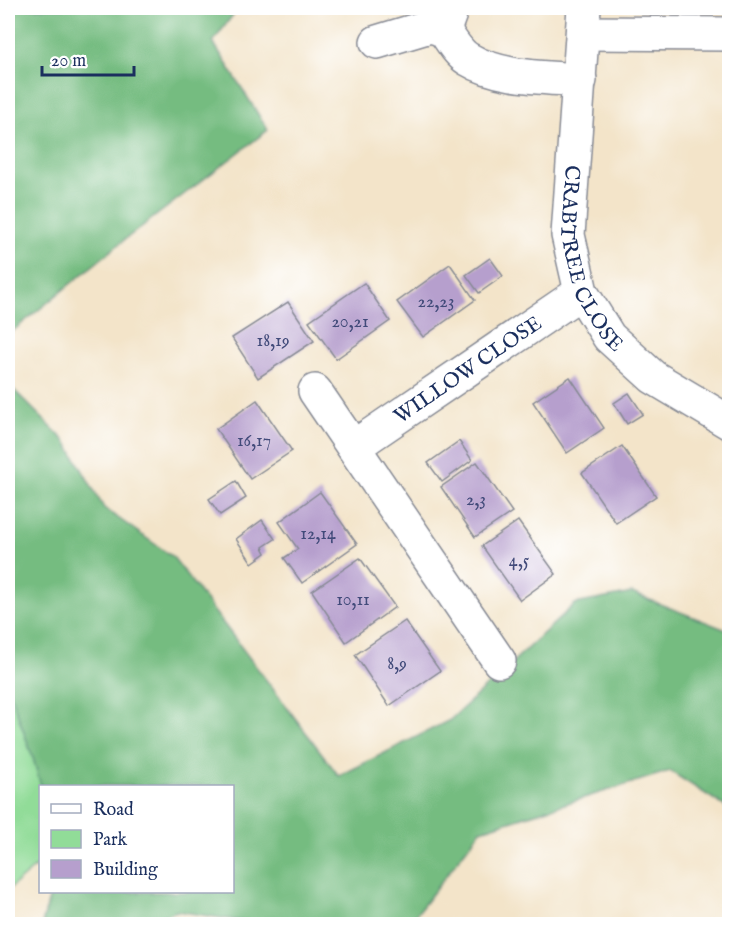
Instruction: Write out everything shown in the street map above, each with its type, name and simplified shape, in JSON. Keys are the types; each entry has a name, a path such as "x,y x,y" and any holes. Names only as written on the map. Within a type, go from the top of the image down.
{"street":[{"path":"377,42 448,19 466,58 488,67 527,75 580,80"},
{"name":"CRABTREE CLOSE","path":"729,34 583,20 568,235 581,292 609,337 653,377 729,423"},
{"name":"WILLOW CLOSE","path":"355,446 581,292"},
{"path":"315,391 355,446 499,660"}],"green space":[{"path":"8,8 238,8 213,42 268,130 123,241 8,335"},
{"path":"8,384 67,443 104,508 173,557 339,776 450,720 575,604 632,593 729,631 729,809 670,771 481,830 409,924 258,924 177,911 140,924 42,924 51,893 234,893 234,785 41,785 8,688"},
{"path":"8,611 102,785 39,785 39,864 8,890"}],"building":[{"path":"490,258 503,276 479,293 466,275"},
{"path":"450,264 475,300 423,337 397,302"},
{"path":"364,283 390,321 336,359 309,321"},
{"path":"288,302 314,341 258,378 232,338"},
{"path":"570,377 604,428 567,453 533,402"},
{"path":"629,393 643,414 627,424 614,403"},
{"path":"257,400 292,451 250,479 216,429"},
{"path":"459,441 472,460 442,482 428,463"},
{"path":"622,446 656,496 616,523 582,473"},
{"path":"477,462 512,512 475,537 441,487"},
{"path":"236,481 246,498 220,515 209,499"},
{"path":"320,492 357,544 302,583 284,558 298,549 279,522"},
{"path":"262,520 275,539 263,547 266,553 252,563 236,539"},
{"path":"518,521 556,574 520,600 482,546"},
{"path":"360,558 395,607 346,642 312,591"},
{"path":"405,621 440,671 389,706 355,655"}]}
